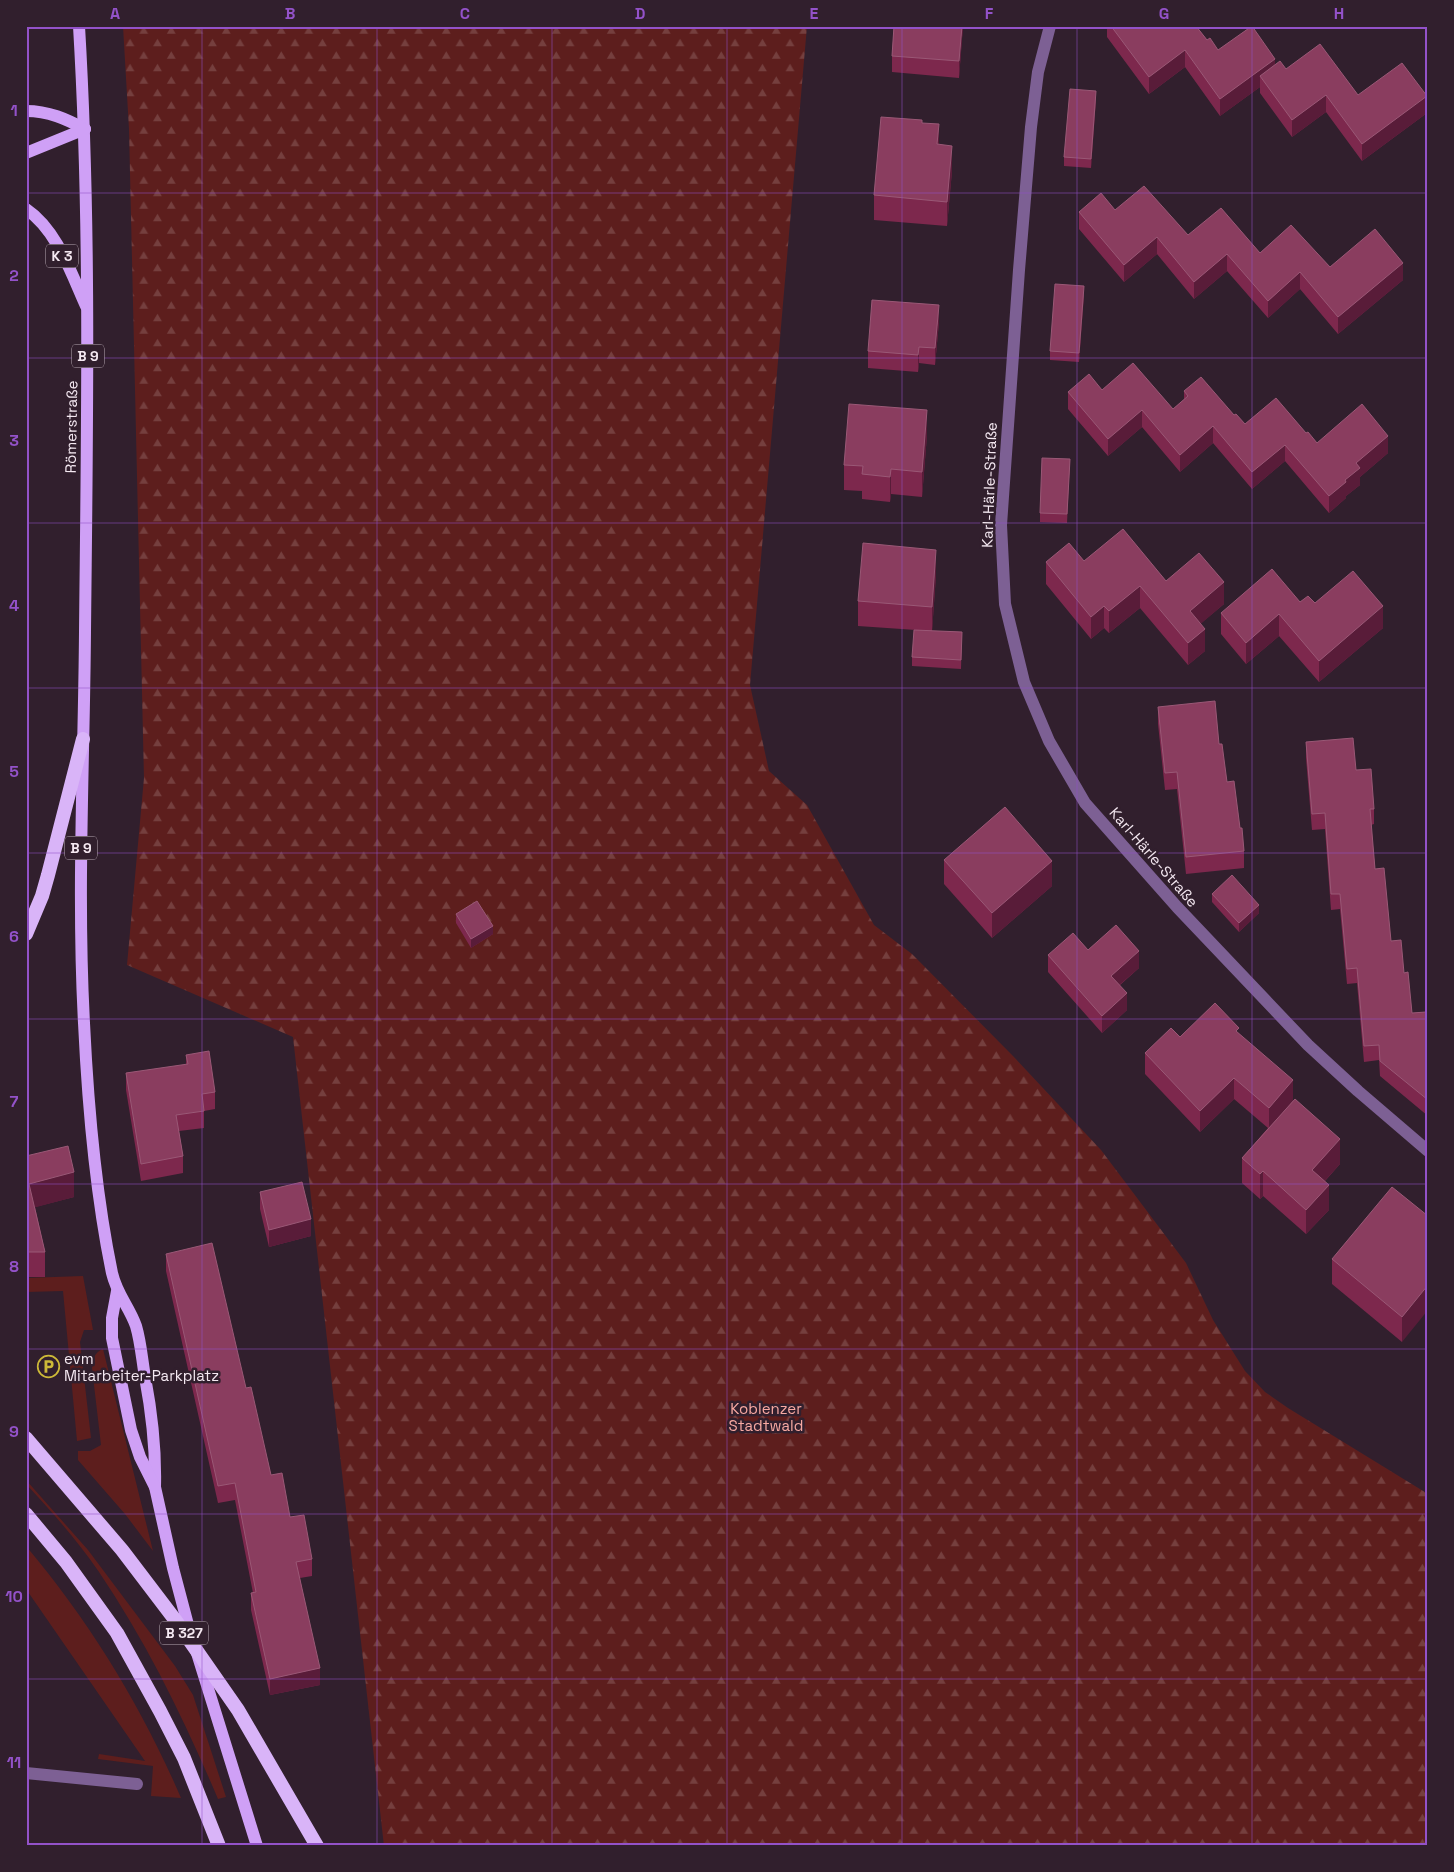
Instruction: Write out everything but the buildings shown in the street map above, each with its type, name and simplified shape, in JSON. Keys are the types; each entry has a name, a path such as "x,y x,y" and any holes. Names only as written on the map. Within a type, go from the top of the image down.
{"highway":[{"path":"26,934 42,896 83,739"},
{"name":"B 327","path":"26,1438 122,1550 176,1621 238,1710 317,1846"},
{"path":"26,1514 66,1562 117,1633 184,1758 219,1846"}],"main road":[{"name":"Römerstraße","path":"79,26 85,130 88,311 83,739"},
{"path":"26,111 43,111 54,114 85,130"},
{"path":"26,153 85,130"},
{"name":"K 3","path":"26,209 33,214 52,237 88,311"},
{"name":"B 9","path":"83,739 81,888 82,997 86,1074 97,1182 105,1234 117,1291 131,1313 138,1334 154,1426 156,1455 155,1487"},
{"name":"B 9","path":"117,1291 112,1318 112,1338 131,1430 140,1457 155,1487 187,1621 257,1846"}],"street":[{"name":"Karl-Härle-Straße","path":"1050,26 1038,72 1031,127 1017,290 1001,525 1006,604 1024,682 1049,741 1085,803 1177,908 1308,1045 1428,1151"},
{"path":"26,1773 137,1784"}],"green space":[{"name":"Koblenzer Stadtwald","path":"123,26 807,26 750,685 769,771 807,805 874,925 912,954 1013,1056 1101,1150 1186,1263 1213,1320 1245,1371 1265,1392 1288,1408 1428,1494 1428,1846 384,1846 293,1037 127,965 144,778 129,129"},
{"path":"83,1276 93,1330 84,1330 80,1342 91,1438 77,1441 63,1291 26,1292 26,1278"},
{"path":"103,1349 153,1551 125,1514 78,1460 78,1451 90,1451 101,1445 92,1368 96,1354"},
{"path":"26,1480 88,1550 175,1666 193,1695 226,1797 218,1799 164,1683 117,1599 82,1549 26,1484"},
{"path":"26,1546 72,1605 113,1666 166,1764 181,1798 151,1796 153,1766 98,1759 99,1754 145,1761 26,1589"}],"place":[{"name":"evm Mitarbeiter-Parkplatz","path":"48,1367"}]}
